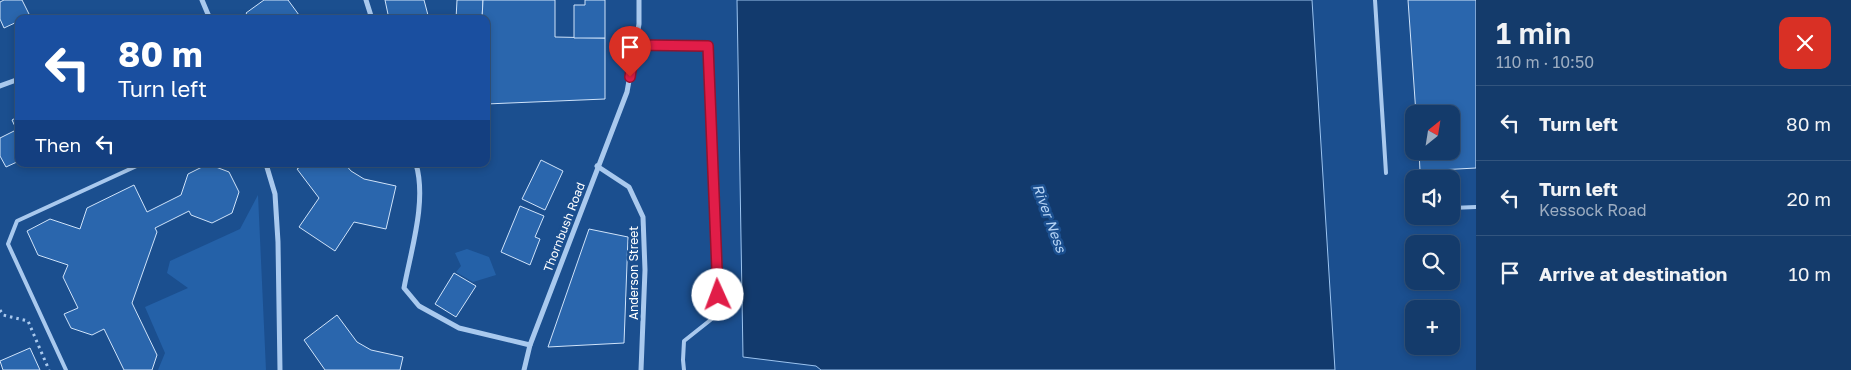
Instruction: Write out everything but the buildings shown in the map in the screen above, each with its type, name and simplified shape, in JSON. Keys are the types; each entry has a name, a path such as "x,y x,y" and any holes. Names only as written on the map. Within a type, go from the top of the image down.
{"street":[{"path":"202,0 208,15"},
{"path":"366,0 371,15"},
{"name":"Thornbush Road","path":"524,370 530,345 597,166 627,92 639,24 639,0"},
{"path":"0,86 15,80"},
{"name":"Anderson Street","path":"597,166 629,187 643,217 645,270 641,370"},
{"path":"267,167 275,194 278,242 280,370"},
{"path":"417,167 419,173 420,206 404,288 419,306 459,328 530,345"}],"lane":[{"path":"1375,0 1386,173"},
{"path":"635,45 708,46 718,314 684,341 682,360 684,370"},
{"path":"66,370 8,244 17,221 134,167"},
{"path":"1460,208 1476,207"}],"path":[{"path":"0,310 3,315 28,321 49,370"}],"shaded area":[{"path":"258,195 266,370 158,370 165,353 145,307 188,288 167,273 170,261 240,229"},
{"path":"467,249 489,257 496,275 473,282 456,272 461,266 455,253"}],"water":[{"name":"River Ness","path":"737,0 1312,0 1335,370 821,370 816,366 743,357"}],"route":[{"path":"630,77 635,45 708,46 718,295"}]}
